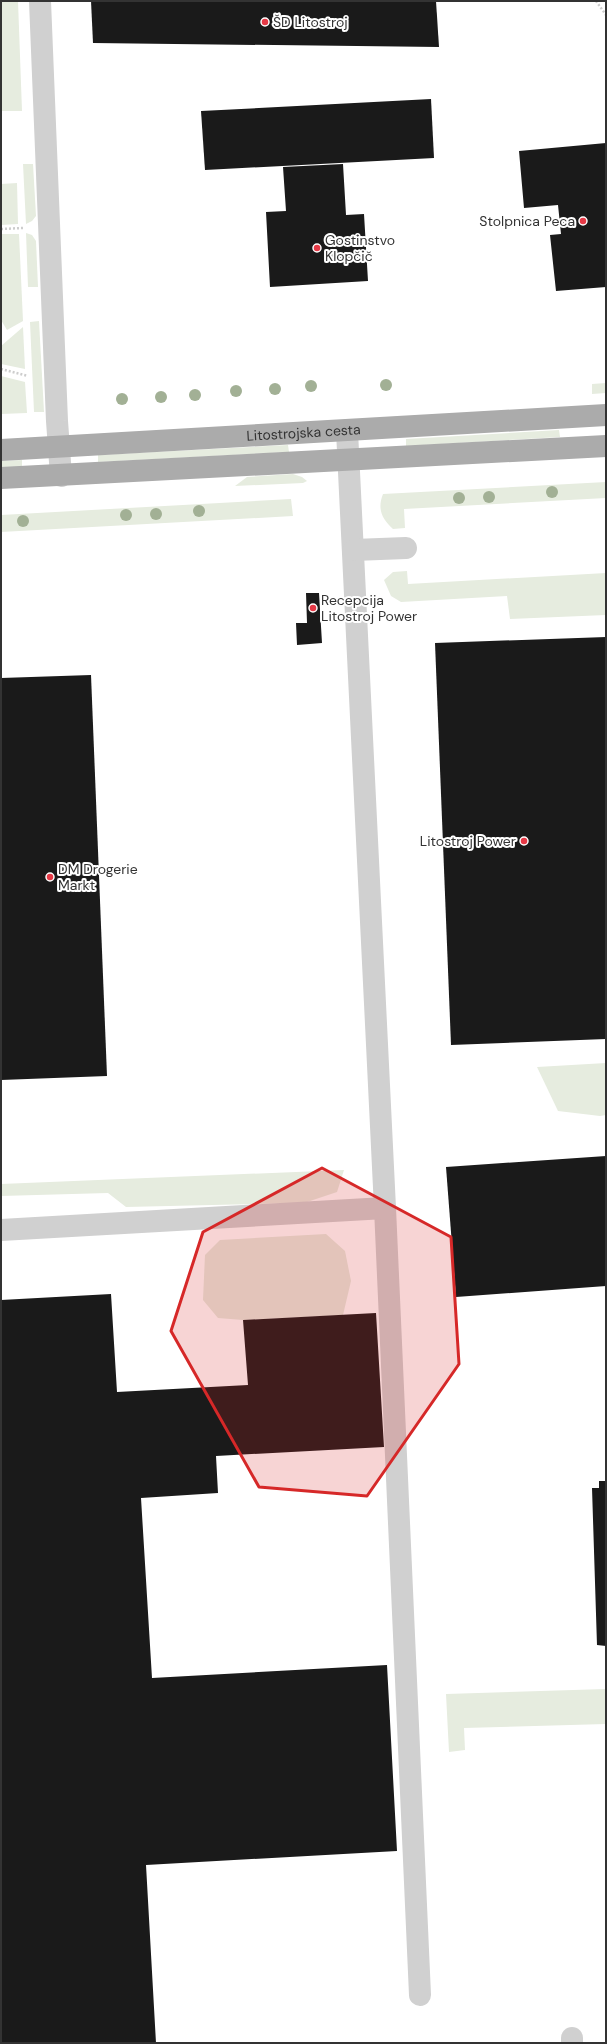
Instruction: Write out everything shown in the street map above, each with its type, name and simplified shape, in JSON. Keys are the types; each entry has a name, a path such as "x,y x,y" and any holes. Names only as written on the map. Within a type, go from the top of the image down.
{"main road":[{"name":"Litostrojska cesta","path":"1,450 60,448 606,415"},
{"path":"585,416 596,446"},
{"name":"Litostrojska cesta","path":"1,478 61,476 596,446"}],"street":[{"path":"40,1 61,476"},
{"path":"347,431 385,1208 420,1995"},
{"path":"354,550 406,548"},
{"path":"1,1230 385,1208"}],"path":[{"path":"596,1 606,15"},
{"path":"1,369 29,376"}],"highlighted area":[{"path":"322,1168 451,1237 459,1364 367,1496 259,1487 171,1331 203,1232"}],"shaded area":[{"path":"1,1 18,1 22,111 1,111"},
{"path":"23,164 33,164 36,216 32,221 26,224"},
{"path":"17,183 18,224 1,225 1,184"},
{"path":"26,233 32,235 36,241 38,287 28,287"},
{"path":"1,234 19,234 23,321 7,330 1,320"},
{"path":"39,321 44,412 34,412 30,322"},
{"path":"23,327 25,369 1,364 1,346"},
{"path":"1,376 25,382 27,413 1,414"},
{"path":"606,383 606,393 592,394 592,384"},
{"path":"559,430 560,437 406,446 406,439"},
{"path":"288,445 289,452 98,462 98,455"},
{"path":"22,460 22,467 1,468 1,461"},
{"path":"293,474 302,477 307,481 303,483 235,486 247,477"},
{"path":"606,482 606,498 404,509 405,528 393,529 383,517 380,504 383,494"},
{"path":"291,499 293,516 1,532 1,515"},
{"path":"407,571 408,584 606,573 606,615 510,619 507,596 401,602 391,596 384,580 393,572"},
{"path":"606,1063 606,1115 600,1116 558,1111 537,1067"},
{"path":"344,1170 337,1192 304,1203 126,1207 108,1193 1,1196 1,1184"},
{"path":"326,1234 345,1251 351,1281 343,1315 243,1320 218,1318 203,1300 205,1255 220,1240"},
{"path":"606,1689 606,1724 464,1728 465,1750 449,1752 446,1694"}],"building":[{"name":"ŠD Litostroj","path":"91,1 436,1 439,47 93,43"},
{"path":"431,99 434,158 205,170 201,111"},
{"name":"Stolpnica Peca","path":"606,143 606,287 556,291 550,235 561,234 558,205 524,208 519,151"},
{"name":"Gostinstvo Klopčič","path":"343,164 346,215 364,214 368,281 270,287 266,212 286,211 283,167"},
{"name":"Recepcija Litostroj Power","path":"306,593 319,593 322,643 297,645 296,623 307,623"},
{"name":"Litostroj Power","path":"606,637 606,1039 451,1045 435,643"},
{"name":"DM Drogerie Markt","path":"91,675 107,1076 1,1080 1,678"},
{"path":"606,1156 606,1286 456,1297 446,1167"},
{"path":"111,1294 117,1392 248,1385 243,1320 376,1313 384,1447 216,1456 218,1493 141,1498 152,1678 387,1665 397,1851 146,1865 156,2043 1,2043 1,1300"},
{"path":"599,1481 606,1481 606,1646 597,1645 592,1488 599,1488"}],"place":[{"name":"ŠD Litostroj","path":"265,22"},
{"name":"Stolpnica Peca","path":"583,221"},
{"name":"Gostinstvo Klopčič","path":"317,248"},
{"name":"Recepcija Litostroj Power","path":"313,608"},
{"name":"Litostroj Power","path":"524,841"},
{"name":"DM Drogerie Markt","path":"50,877"}]}
